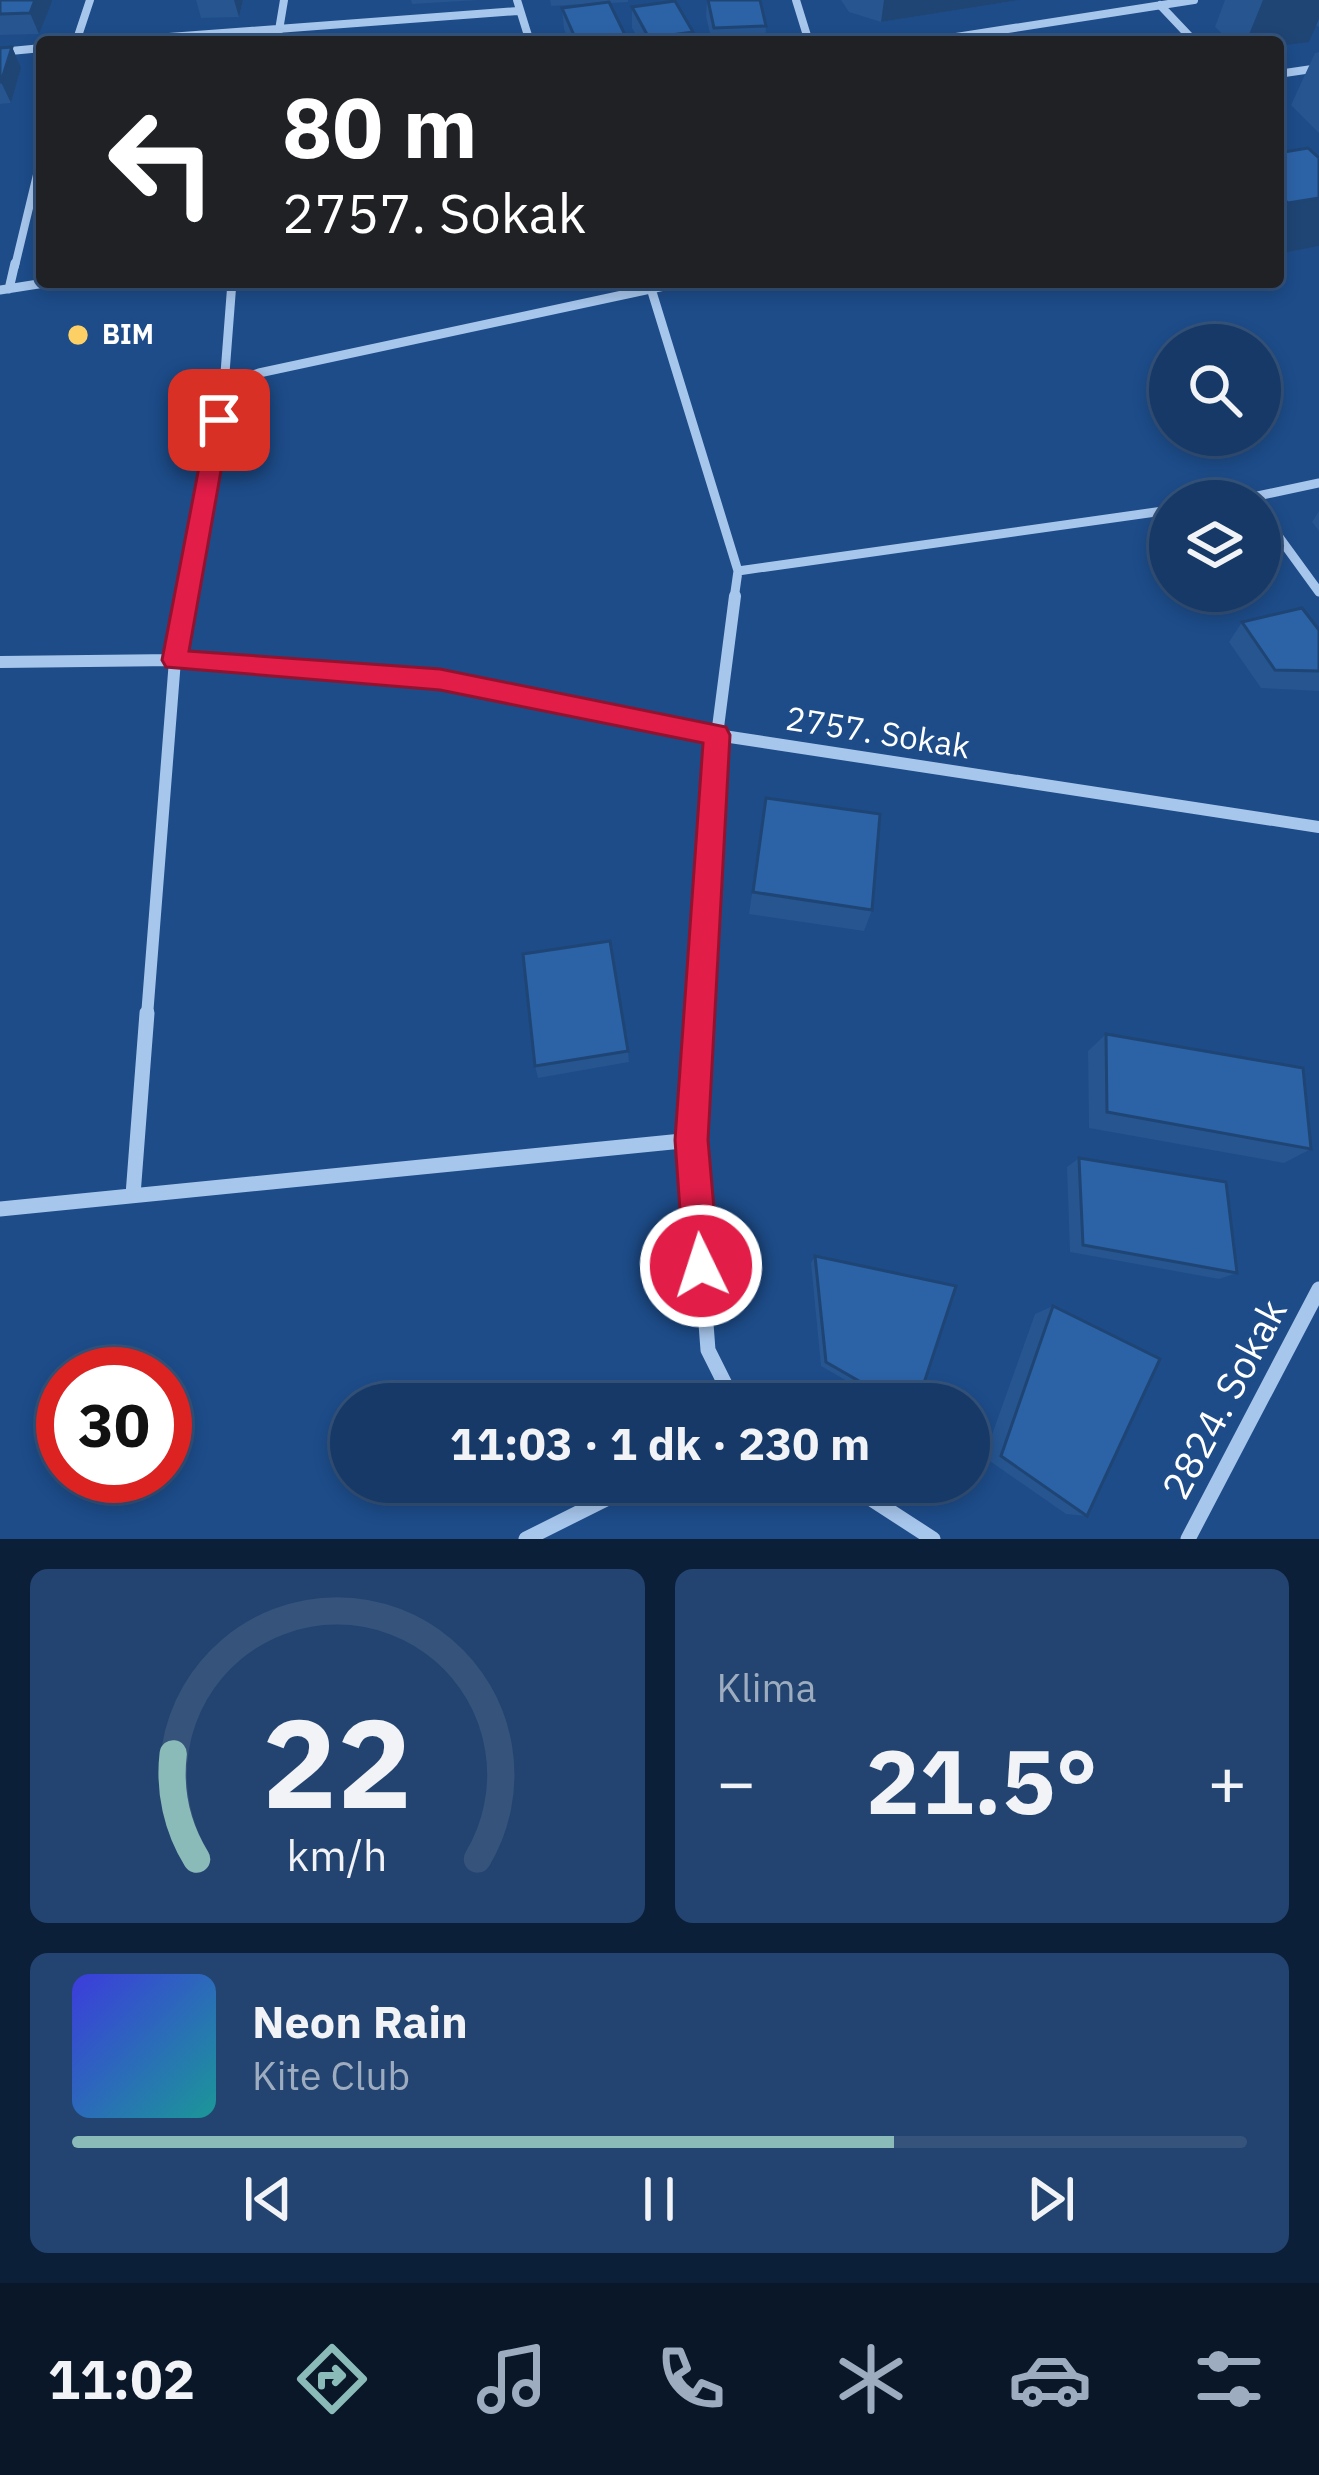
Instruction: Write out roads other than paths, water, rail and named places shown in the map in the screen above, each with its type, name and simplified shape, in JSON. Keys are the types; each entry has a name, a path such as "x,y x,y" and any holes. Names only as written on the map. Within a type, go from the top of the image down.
{"street":[{"path":"78,36 90,0"},
{"path":"278,36 284,0"},
{"path":"796,0 807,36"},
{"path":"962,36 1194,0"},
{"path":"190,36 517,5 528,36"},
{"path":"1160,5 1189,36"},
{"path":"0,52 36,49"},
{"path":"1284,73 1319,68"},
{"path":"36,175 4,290 36,285"},
{"path":"133,1196 175,660 224,386 232,288"},
{"path":"224,386 260,373 638,288"},
{"path":"652,288 737,571 717,735 692,1140 708,1350 724,1383"},
{"path":"1281,493 1319,483"},
{"path":"737,571 1149,513"},
{"path":"1281,540 1319,592"},
{"name":"2757. Sokak","path":"0,662 175,660 440,679 717,735 1319,827"},
{"path":"0,1208 692,1140"},
{"name":"2824. Sokak","path":"1188,1539 1319,1288"},
{"path":"526,1539 598,1503"},
{"path":"877,1503 934,1539"}],"place":[{"name":"BIM","path":"78,335"}]}
